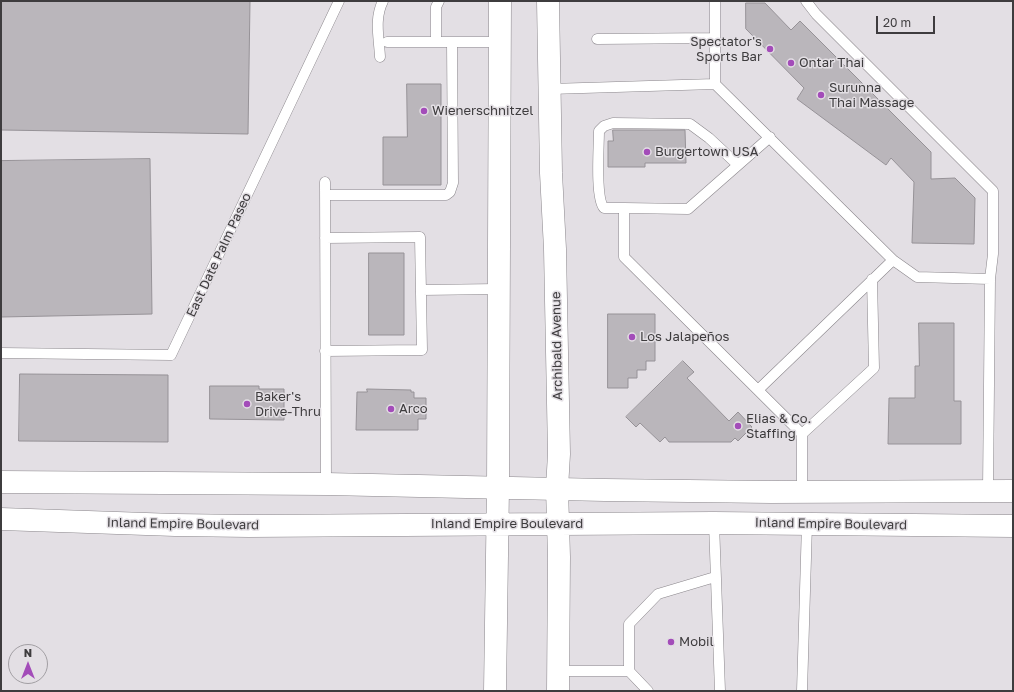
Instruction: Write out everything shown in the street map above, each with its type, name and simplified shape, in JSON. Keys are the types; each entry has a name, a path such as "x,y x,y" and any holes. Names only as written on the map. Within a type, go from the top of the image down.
{"main road":[{"path":"495,691 498,525 500,1"},
{"name":"Archibald Avenue","path":"548,1 551,173 555,249 559,446 557,488 558,681"},
{"path":"1,482 326,484 605,490 802,492 1013,491"},
{"name":"Inland Empire Boulevard","path":"1,519 249,526 714,523 1013,526"}],"lane":[{"name":"East Date Palm Paseo","path":"1,353 171,355 339,1"},
{"path":"380,57 378,11 383,1"},
{"path":"436,42 436,7 439,1"},
{"path":"715,1 716,84 893,260 917,278 990,279"},
{"path":"806,1 816,14 993,191 993,254 990,279 988,490"},
{"path":"597,39 716,38"},
{"path":"387,42 499,42"},
{"path":"325,195 446,195 450,192 453,184 452,42"},
{"path":"550,88 716,84"},
{"path":"738,165 709,138 690,124 613,123 604,126 599,131 599,193 601,204 604,208 688,209 770,138"},
{"path":"325,182 326,484"},
{"path":"624,208 624,257 802,434 802,492"},
{"path":"325,238 420,237 422,350 325,351"},
{"path":"758,390 893,260"},
{"path":"802,434 874,368 872,279"},
{"path":"421,290 498,289"},
{"path":"714,523 720,691"},
{"path":"802,691 807,524"},
{"path":"648,691 629,671 629,624 658,594 716,577"},
{"path":"558,681 629,671"}],"building":[{"path":"1,1 250,1 248,134 1,130"},
{"path":"746,3 765,3 791,30 800,21 931,152 931,179 955,178 975,198 974,244 912,243 914,182 891,158 886,165 797,99 804,88 746,29"},
{"name":"Wienerschnitzel","path":"407,84 441,84 441,185 383,185 383,137 407,137"},
{"name":"Burgertown USA","path":"613,130 685,130 686,163 645,163 645,167 608,167 608,141 613,141"},
{"path":"150,159 152,314 1,317 1,161"},
{"path":"369,253 404,253 404,335 369,335"},
{"name":"Los Jalapeños","path":"608,314 655,314 655,361 646,361 646,370 637,370 637,378 628,378 628,388 608,388"},
{"path":"919,323 954,323 954,401 961,401 961,444 888,444 889,398 915,398 915,366 919,366"},
{"path":"683,361 694,372 687,378 729,421 738,412 752,427 738,441 735,438 731,442 669,442 665,437 660,442 640,423 636,427 626,417"},
{"path":"20,374 168,375 168,442 19,441"},
{"name":"Baker's Drive-Thru","path":"210,386 259,386 259,389 284,389 284,420 210,419"},
{"name":"Arco","path":"367,389 411,390 411,392 414,392 414,398 426,398 426,419 418,419 418,430 356,430 357,392 367,392"}],"place":[{"name":"Spectator's Sports Bar","path":"770,49"},
{"name":"Ontar Thai","path":"791,63"},
{"name":"Surunna Thai Massage","path":"821,95"},
{"name":"Wienerschnitzel","path":"424,111"},
{"name":"Burgertown USA","path":"647,152"},
{"name":"Los Jalapeños","path":"632,337"},
{"name":"Baker's Drive-Thru","path":"247,404"},
{"name":"Arco","path":"391,409"},
{"name":"Elias & Co. Staffing","path":"738,426"},
{"name":"Mobil","path":"671,642"}]}
